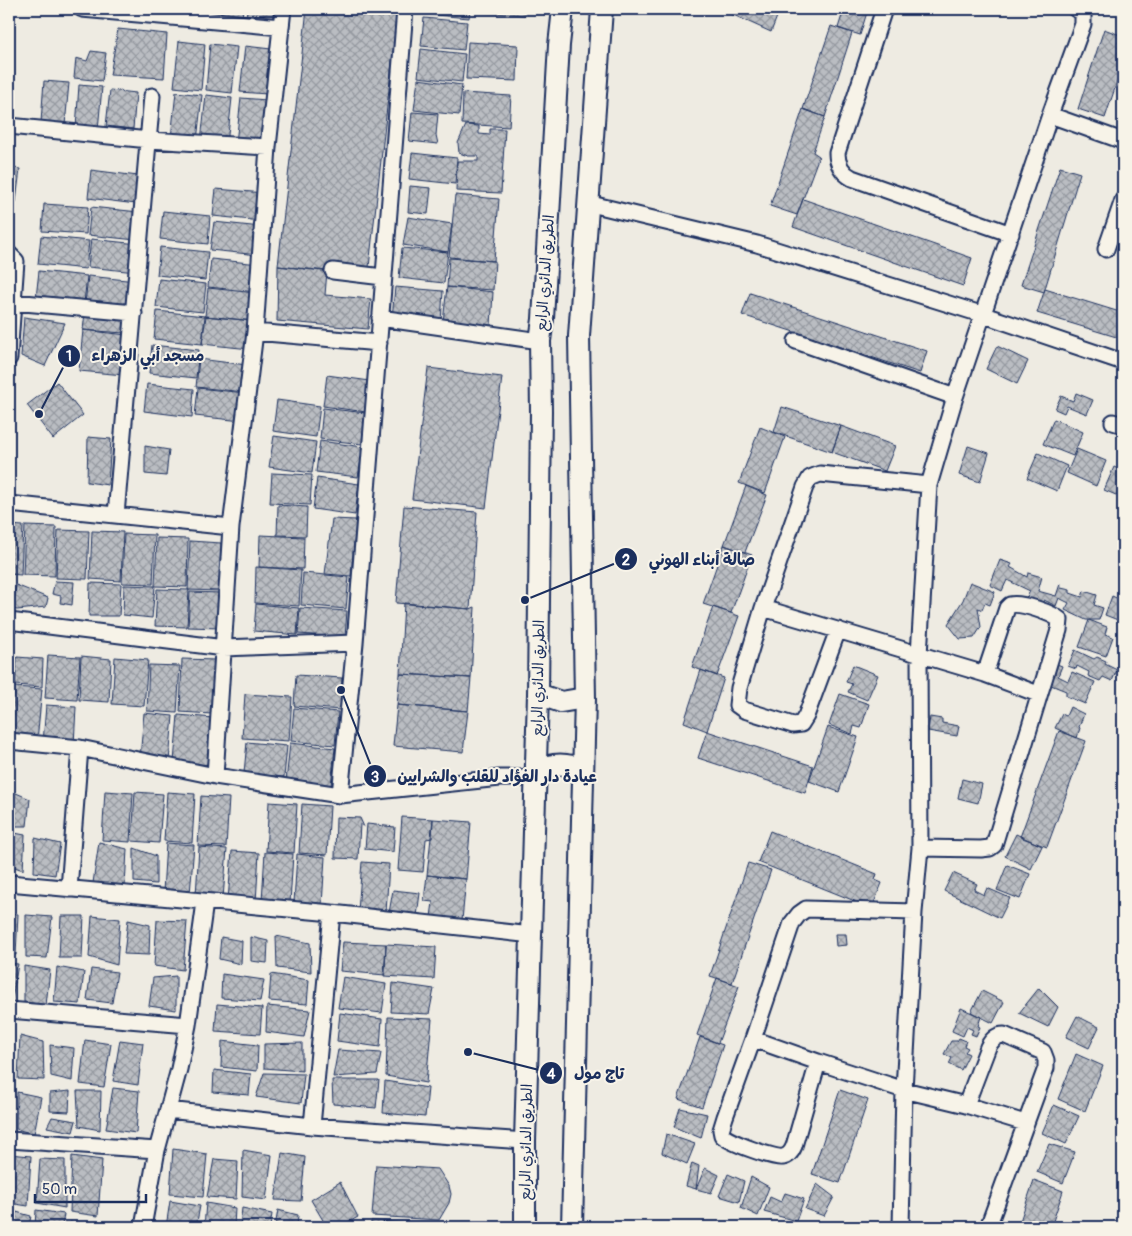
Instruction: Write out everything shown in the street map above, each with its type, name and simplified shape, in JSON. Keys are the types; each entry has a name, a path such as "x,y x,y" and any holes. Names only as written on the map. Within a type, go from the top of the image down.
{"main road":[{"name":"الطريق الدائري الرابع","path":"524,1227 538,694 540,341 543,319 559,45 563,9"},
{"path":"572,1227 585,698 579,336 602,9"},
{"path":"538,694 561,702 585,698"},
{"path":"535,775 550,765 559,764 576,766 583,770"}],"street":[{"path":"82,9 281,28"},
{"path":"215,776 231,527 255,332 268,147 283,9"},
{"path":"340,795 355,643 405,9"},
{"path":"884,9 837,153 840,167 852,178 1011,234"},
{"path":"901,1227 904,1090 914,912 920,848 919,655 929,485 955,396 984,315 1050,115 1083,24 1083,13 1076,9"},
{"path":"116,515 152,96"},
{"path":"1050,115 1123,140"},
{"path":"9,126 148,140 268,147"},
{"path":"1106,249 1123,200"},
{"path":"587,203 757,244 984,315 1123,362"},
{"path":"9,254 16,261 9,358"},
{"path":"334,272 383,277"},
{"path":"13,302 134,313"},
{"path":"380,318 540,341"},
{"path":"255,332 379,343"},
{"path":"796,341 955,396"},
{"path":"838,630 804,721 793,725 739,708 737,700 764,608 805,487 810,478 820,474 929,485"},
{"path":"9,504 231,527"},
{"path":"920,848 981,849 992,847 1060,626 1060,620 1021,605 1010,605 1007,608 985,674"},
{"path":"764,608 985,674 1038,694"},
{"path":"9,621 224,648 355,643"},
{"path":"9,741 80,748 215,776 340,795 535,775"},
{"path":"69,889 80,748"},
{"path":"9,883 332,913 532,936"},
{"path":"143,1227 157,1150 179,1069 188,1025 205,902"},
{"path":"818,1062 794,1146 788,1155 784,1157 774,1156 725,1138 722,1135 722,1125 792,923 802,911 806,909 914,912"},
{"path":"312,1126 332,913"},
{"path":"9,1010 188,1025"},
{"path":"966,1105 989,1044 997,1037 1004,1035 1043,1052 1046,1068 988,1227"},
{"path":"753,1039 904,1090 966,1105 1025,1123"},
{"path":"168,1110 312,1126 526,1141"},
{"path":"9,1140 157,1150"}],"building":[{"path":"183,9 209,9 208,13"},
{"path":"216,9 243,9 242,18 215,15"},
{"path":"247,9 274,9 272,22 246,19"},
{"path":"307,9 398,9 368,276 278,266"},
{"path":"424,9 470,9 469,18 424,14"},
{"path":"475,9 526,9 525,15 475,12"},
{"path":"720,9 780,9 771,32"},
{"path":"844,9 868,9 860,35 838,28"},
{"path":"424,18 467,22 464,50 421,46"},
{"path":"831,26 852,33 825,117 803,109"},
{"path":"118,29 167,34 164,78 110,75"},
{"path":"1104,29 1123,36 1123,64 1105,118 1078,109"},
{"path":"179,41 205,44 201,90 174,87"},
{"path":"468,42 518,45 517,81 466,79"},
{"path":"210,44 237,47 232,93 206,90"},
{"path":"245,46 271,49 267,94 240,92"},
{"path":"421,49 465,54 462,82 418,77"},
{"path":"91,51 106,53 102,81 74,78 76,58 87,61"},
{"path":"418,79 462,85 459,115 414,110"},
{"path":"44,81 69,83 65,125 41,122"},
{"path":"79,85 102,87 98,130 76,128"},
{"path":"110,90 136,93 133,129 106,126"},
{"path":"176,92 202,95 197,141 171,138"},
{"path":"463,93 511,96 509,127 462,124"},
{"path":"206,95 232,98 227,144 201,141"},
{"path":"241,98 267,100 262,146 236,143"},
{"path":"803,109 825,117 813,152 819,156 797,215 770,206"},
{"path":"412,112 438,114 436,135 438,144 409,141"},
{"path":"466,125 479,126 479,134 490,135 490,129 505,129 501,193 456,191 457,161 478,161 478,156 468,156 459,153 458,143"},
{"path":"412,153 457,158 455,184 409,179"},
{"path":"9,167 20,169 16,202 9,201"},
{"path":"1060,167 1080,173 1044,292 1021,285"},
{"path":"91,170 138,176 136,204 88,198"},
{"path":"410,186 431,188 428,214 408,212"},
{"path":"216,189 264,193 261,221 213,216"},
{"path":"455,195 499,199 494,261 449,257"},
{"path":"803,199 972,258 963,286 793,227"},
{"path":"44,204 88,207 86,234 42,231"},
{"path":"91,207 139,212 136,240 88,235"},
{"path":"163,211 210,216 208,244 160,239"},
{"path":"408,217 452,224 448,252 403,245"},
{"path":"214,222 261,227 258,255 210,250"},
{"path":"41,236 89,241 86,269 38,264"},
{"path":"91,239 138,244 136,272 88,267"},
{"path":"160,247 208,252 205,280 157,275"},
{"path":"402,248 448,252 444,283 399,278"},
{"path":"449,258 495,261 493,290 447,287"},
{"path":"211,259 259,264 256,292 208,287"},
{"path":"278,266 327,271 325,295 371,299 368,329 277,321"},
{"path":"39,271 87,276 84,303 36,298"},
{"path":"88,276 136,281 133,309 85,304"},
{"path":"159,279 206,284 203,312 156,307"},
{"path":"395,287 443,291 441,322 392,318"},
{"path":"447,287 493,292 491,326 443,322"},
{"path":"208,288 256,293 253,321 205,316"},
{"path":"1045,289 1123,313 1123,339 1037,313"},
{"path":"750,293 927,351 920,373 742,315"},
{"path":"157,311 205,316 202,344 154,339"},
{"path":"85,313 126,316 124,333 83,330"},
{"path":"206,316 253,321 250,349 202,344"},
{"path":"24,317 65,323 45,366 21,356"},
{"path":"83,330 127,335 124,375 79,371"},
{"path":"152,345 199,350 196,378 149,373"},
{"path":"997,346 1028,361 1017,384 986,369"},
{"path":"199,359 247,365 244,392 196,387"},
{"path":"428,368 502,377 486,508 412,499"},
{"path":"327,375 370,381 366,412 323,406"},
{"path":"57,382 83,415 53,439 27,405"},
{"path":"147,384 194,389 192,417 144,411"},
{"path":"198,388 245,393 242,421 195,416"},
{"path":"1076,393 1093,400 1087,414 1067,406 1064,413 1055,409 1061,396 1073,401"},
{"path":"277,400 320,406 316,437 273,431"},
{"path":"782,407 841,426 832,452 774,432"},
{"path":"323,408 366,413 362,444 320,439"},
{"path":"1054,419 1083,432 1073,456 1043,444"},
{"path":"841,426 895,446 885,471 832,452"},
{"path":"760,427 785,437 765,493 739,483"},
{"path":"274,436 316,442 312,473 269,467"},
{"path":"88,437 111,439 108,485 87,482"},
{"path":"320,441 363,447 358,477 316,472"},
{"path":"145,446 169,450 166,476 145,474"},
{"path":"968,446 989,453 980,482 959,475"},
{"path":"1077,449 1106,461 1096,486 1067,473"},
{"path":"1038,453 1067,466 1057,491 1027,478"},
{"path":"1114,467 1123,471 1123,498 1104,490"},
{"path":"272,473 312,475 310,505 270,503"},
{"path":"317,478 359,484 355,515 313,509"},
{"path":"746,486 767,495 745,552 724,545"},
{"path":"278,505 307,507 306,536 277,535"},
{"path":"404,506 477,512 470,609 396,603"},
{"path":"332,519 356,520 351,576 325,574"},
{"path":"9,525 23,526 21,575 9,574"},
{"path":"25,526 56,527 55,576 23,575"},
{"path":"58,530 89,531 87,579 56,578"},
{"path":"92,531 123,532 121,581 90,579"},
{"path":"124,534 155,535 153,584 122,583"},
{"path":"260,535 304,537 303,569 259,567"},
{"path":"157,538 188,539 187,587 155,586"},
{"path":"190,541 221,543 220,591 188,590"},
{"path":"724,545 752,555 731,613 703,604"},
{"path":"1000,560 1012,564 1010,567 1027,577 1028,573 1042,577 1038,591 1056,596 1060,584 1062,585 1061,588 1070,590 1070,593 1082,597 1084,591 1097,595 1094,605 1103,608 1099,620 1086,620 1065,610 1069,603 1059,598 1056,606 1044,600 1040,606 1026,599 1030,591 1007,580 1002,591 990,585"},
{"path":"256,567 301,570 299,606 255,603"},
{"path":"303,573 349,577 346,609 301,605"},
{"path":"55,581 74,582 72,605 60,603 61,596 52,594"},
{"path":"970,582 995,592 990,605 985,603 982,610 978,608 981,627 974,638 960,639 948,624 963,600"},
{"path":"90,583 121,584 119,616 89,616"},
{"path":"16,585 48,598 46,607 12,609"},
{"path":"124,585 155,586 152,618 123,615"},
{"path":"157,589 189,590 187,627 155,626"},
{"path":"190,592 221,593 219,628 188,627"},
{"path":"1112,596 1123,601 1123,622 1105,615"},
{"path":"404,603 470,609 475,607 471,678 400,674"},
{"path":"256,604 299,608 297,635 254,631"},
{"path":"713,607 739,616 717,676 692,667"},
{"path":"300,608 347,611 345,637 298,634"},
{"path":"1089,620 1107,627 1105,634 1113,637 1106,656 1079,647"},
{"path":"1075,650 1094,659 1097,657 1106,661 1105,664 1117,670 1112,681 1103,677 1100,681 1088,676 1089,672 1077,666 1076,669 1068,666"},
{"path":"48,655 80,657 77,700 45,698"},
{"path":"81,656 111,659 109,702 79,700"},
{"path":"17,657 43,659 42,687 15,685"},
{"path":"115,657 148,660 144,706 112,704"},
{"path":"182,659 215,660 212,714 180,712"},
{"path":"1054,663 1062,666 1058,676 1068,681 1072,672 1095,682 1085,704 1066,696 1066,691 1046,683"},
{"path":"149,665 180,666 177,713 147,711"},
{"path":"853,665 878,675 867,700 848,692 852,684 846,682"},
{"path":"701,670 724,678 707,731 684,722"},
{"path":"400,674 471,678 468,711 397,705"},
{"path":"296,675 342,678 340,710 294,706"},
{"path":"14,687 42,689 37,741 10,739"},
{"path":"245,694 292,697 289,741 242,738"},
{"path":"840,694 869,704 861,728 854,726 852,734 829,725"},
{"path":"46,705 76,707 74,745 43,743"},
{"path":"397,705 468,711 463,752 393,746"},
{"path":"1070,707 1084,714 1077,738 1055,728 1062,714 1066,716"},
{"path":"294,708 338,712 335,745 291,741"},
{"path":"144,713 173,716 169,761 140,758"},
{"path":"178,715 214,718 210,765 174,762"},
{"path":"930,717 942,719 942,723 959,726 957,736 928,731"},
{"path":"828,727 858,737 839,792 809,781"},
{"path":"707,731 813,766 805,793 698,758"},
{"path":"1059,731 1086,741 1047,847 1020,837"},
{"path":"247,742 287,746 284,777 244,773"},
{"path":"290,743 335,748 331,786 286,782"},
{"path":"962,779 982,784 978,803 958,798"},
{"path":"9,790 30,799 27,826 9,826"},
{"path":"105,791 133,793 130,842 102,840"},
{"path":"135,792 163,794 159,843 132,841"},
{"path":"167,792 195,794 192,843 164,841"},
{"path":"201,796 229,798 226,847 198,846"},
{"path":"269,802 297,804 294,853 266,851"},
{"path":"302,804 330,806 327,855 299,853"},
{"path":"336,817 360,818 364,827 360,824 358,859 335,858"},
{"path":"402,817 433,819 432,838 426,839 423,872 398,870"},
{"path":"433,819 471,822 466,879 427,875"},
{"path":"367,824 395,827 393,852 365,849"},
{"path":"770,831 877,874 875,880 882,883 872,908 758,862"},
{"path":"9,832 25,835 23,870 9,865"},
{"path":"1016,834 1042,846 1031,869 1005,856"},
{"path":"35,838 60,844 55,875 34,872"},
{"path":"99,842 127,849 125,887 93,883"},
{"path":"166,843 194,845 190,894 163,892"},
{"path":"199,847 227,849 223,898 196,896"},
{"path":"134,848 156,856 156,884 134,882"},
{"path":"232,851 259,853 256,902 228,900"},
{"path":"265,852 293,854 290,903 262,901"},
{"path":"297,854 325,857 322,905 294,903"},
{"path":"362,862 389,864 386,913 358,911"},
{"path":"748,863 771,870 732,983 710,976"},
{"path":"1007,865 1030,874 1020,899 997,890"},
{"path":"953,873 977,884 974,890 984,895 987,888 1010,898 1000,918 944,891"},
{"path":"427,875 466,879 462,920 431,917 433,902 424,901"},
{"path":"393,890 420,893 417,916 389,913"},
{"path":"9,913 18,914 16,955 9,954"},
{"path":"26,915 52,917 47,958 26,957"},
{"path":"61,916 84,916 82,958 59,958"},
{"path":"92,916 120,919 117,965 89,957"},
{"path":"128,920 150,925 149,955 124,954"},
{"path":"157,920 187,921 183,970 154,966"},
{"path":"835,934 846,934 847,945 836,946"},
{"path":"276,936 310,943 311,972 277,968"},
{"path":"221,937 242,941 241,964 219,959"},
{"path":"251,937 268,941 267,963 251,961"},
{"path":"343,942 386,944 385,975 340,971"},
{"path":"386,944 436,947 434,979 384,976"},
{"path":"9,963 18,964 12,1000 9,1000"},
{"path":"24,966 50,970 46,1005 24,1002"},
{"path":"57,967 84,972 80,1004 54,1002"},
{"path":"91,969 117,972 112,1003 87,1000"},
{"path":"222,974 264,980 260,1001 221,998"},
{"path":"271,974 309,980 307,1004 269,1001"},
{"path":"176,976 176,1010 149,1006 153,978"},
{"path":"343,977 386,984 382,1013 338,1008"},
{"path":"717,978 739,986 718,1043 697,1035"},
{"path":"393,983 434,989 429,1014 391,1012"},
{"path":"1039,988 1058,1007 1048,1027 1019,1013"},
{"path":"982,991 1004,1002 993,1023 971,1012"},
{"path":"217,1004 262,1008 260,1034 215,1031"},
{"path":"267,1006 310,1010 304,1037 266,1032"},
{"path":"961,1008 981,1017 978,1026 980,1027 976,1036 971,1034 973,1030 967,1027 963,1036 952,1031"},
{"path":"340,1013 382,1019 380,1047 337,1041"},
{"path":"1077,1016 1099,1027 1089,1048 1066,1037"},
{"path":"388,1017 432,1019 426,1083 386,1076"},
{"path":"9,1036 12,1036 9,1082"},
{"path":"20,1036 43,1042 44,1080 18,1079"},
{"path":"700,1037 723,1045 702,1107 678,1099"},
{"path":"959,1038 966,1041 964,1046 968,1048 965,1052 969,1054 961,1070 949,1064 952,1058 944,1054 951,1041 957,1041"},
{"path":"85,1040 111,1044 104,1087 80,1084"},
{"path":"120,1040 143,1043 138,1085 113,1081"},
{"path":"222,1041 258,1045 257,1071 221,1067"},
{"path":"302,1043 302,1071 264,1068 264,1044"},
{"path":"50,1045 74,1048 72,1081 51,1076"},
{"path":"338,1050 381,1053 377,1074 333,1077"},
{"path":"1076,1054 1103,1066 1085,1111 1058,1099"},
{"path":"214,1070 251,1074 249,1095 213,1092"},
{"path":"264,1073 304,1074 301,1103 256,1097"},
{"path":"332,1080 379,1080 376,1108 333,1104"},
{"path":"385,1081 428,1088 425,1117 383,1113"},
{"path":"113,1088 139,1091 136,1133 106,1129"},
{"path":"840,1090 868,1100 840,1183 812,1174"},
{"path":"70,1091 69,1112 50,1111 50,1093"},
{"path":"77,1091 101,1091 100,1130 79,1126"},
{"path":"17,1092 41,1097 34,1134 16,1129"},
{"path":"1054,1105 1079,1116 1066,1144 1042,1133"},
{"path":"680,1108 707,1114 701,1138 674,1127"},
{"path":"52,1117 76,1121 73,1132 47,1127"},
{"path":"666,1134 695,1144 687,1164 662,1153"},
{"path":"1049,1144 1075,1152 1063,1183 1037,1172"},
{"path":"173,1149 207,1154 203,1197 170,1194"},
{"path":"243,1150 272,1155 266,1200 242,1197"},
{"path":"282,1153 305,1157 301,1201 275,1200"},
{"path":"9,1154 31,1156 28,1206 9,1203"},
{"path":"72,1156 102,1160 98,1216 70,1212"},
{"path":"40,1159 65,1160 65,1208 37,1203"},
{"path":"214,1159 238,1161 236,1199 207,1197"},
{"path":"692,1163 699,1166 696,1189 686,1186"},
{"path":"376,1165 438,1169 449,1186 451,1194 449,1203 439,1220 372,1216"},
{"path":"705,1168 719,1175 711,1193 696,1189"},
{"path":"728,1174 744,1181 739,1202 719,1196"},
{"path":"751,1177 769,1187 758,1216 741,1208"},
{"path":"1034,1180 1063,1191 1051,1227 1018,1227"},
{"path":"340,1182 358,1217 340,1227 327,1227 311,1200"},
{"path":"817,1184 834,1197 824,1216 805,1209"},
{"path":"785,1193 804,1199 796,1221 764,1212 770,1197 781,1202"},
{"path":"170,1201 200,1206 196,1227 166,1227"},
{"path":"206,1203 235,1208 234,1227 204,1227"},
{"path":"242,1208 272,1214 270,1227 240,1227"},
{"path":"9,1210 31,1216 29,1227 9,1227"},
{"path":"36,1210 64,1214 62,1227 35,1227"},
{"path":"278,1210 298,1215 297,1227 275,1227"},
{"path":"371,1221 439,1224 440,1227 371,1227"},
{"path":"70,1222 96,1227 70,1227"}],"place":[{"name":"مسجد أبي الزهراء","path":"39,414"},
{"name":"صالة أبناء الهوني","path":"525,600"},
{"name":"عيادة دار الفؤاد للقلب والشرايين","path":"341,690"},
{"name":"تاج مول","path":"468,1052"}]}
